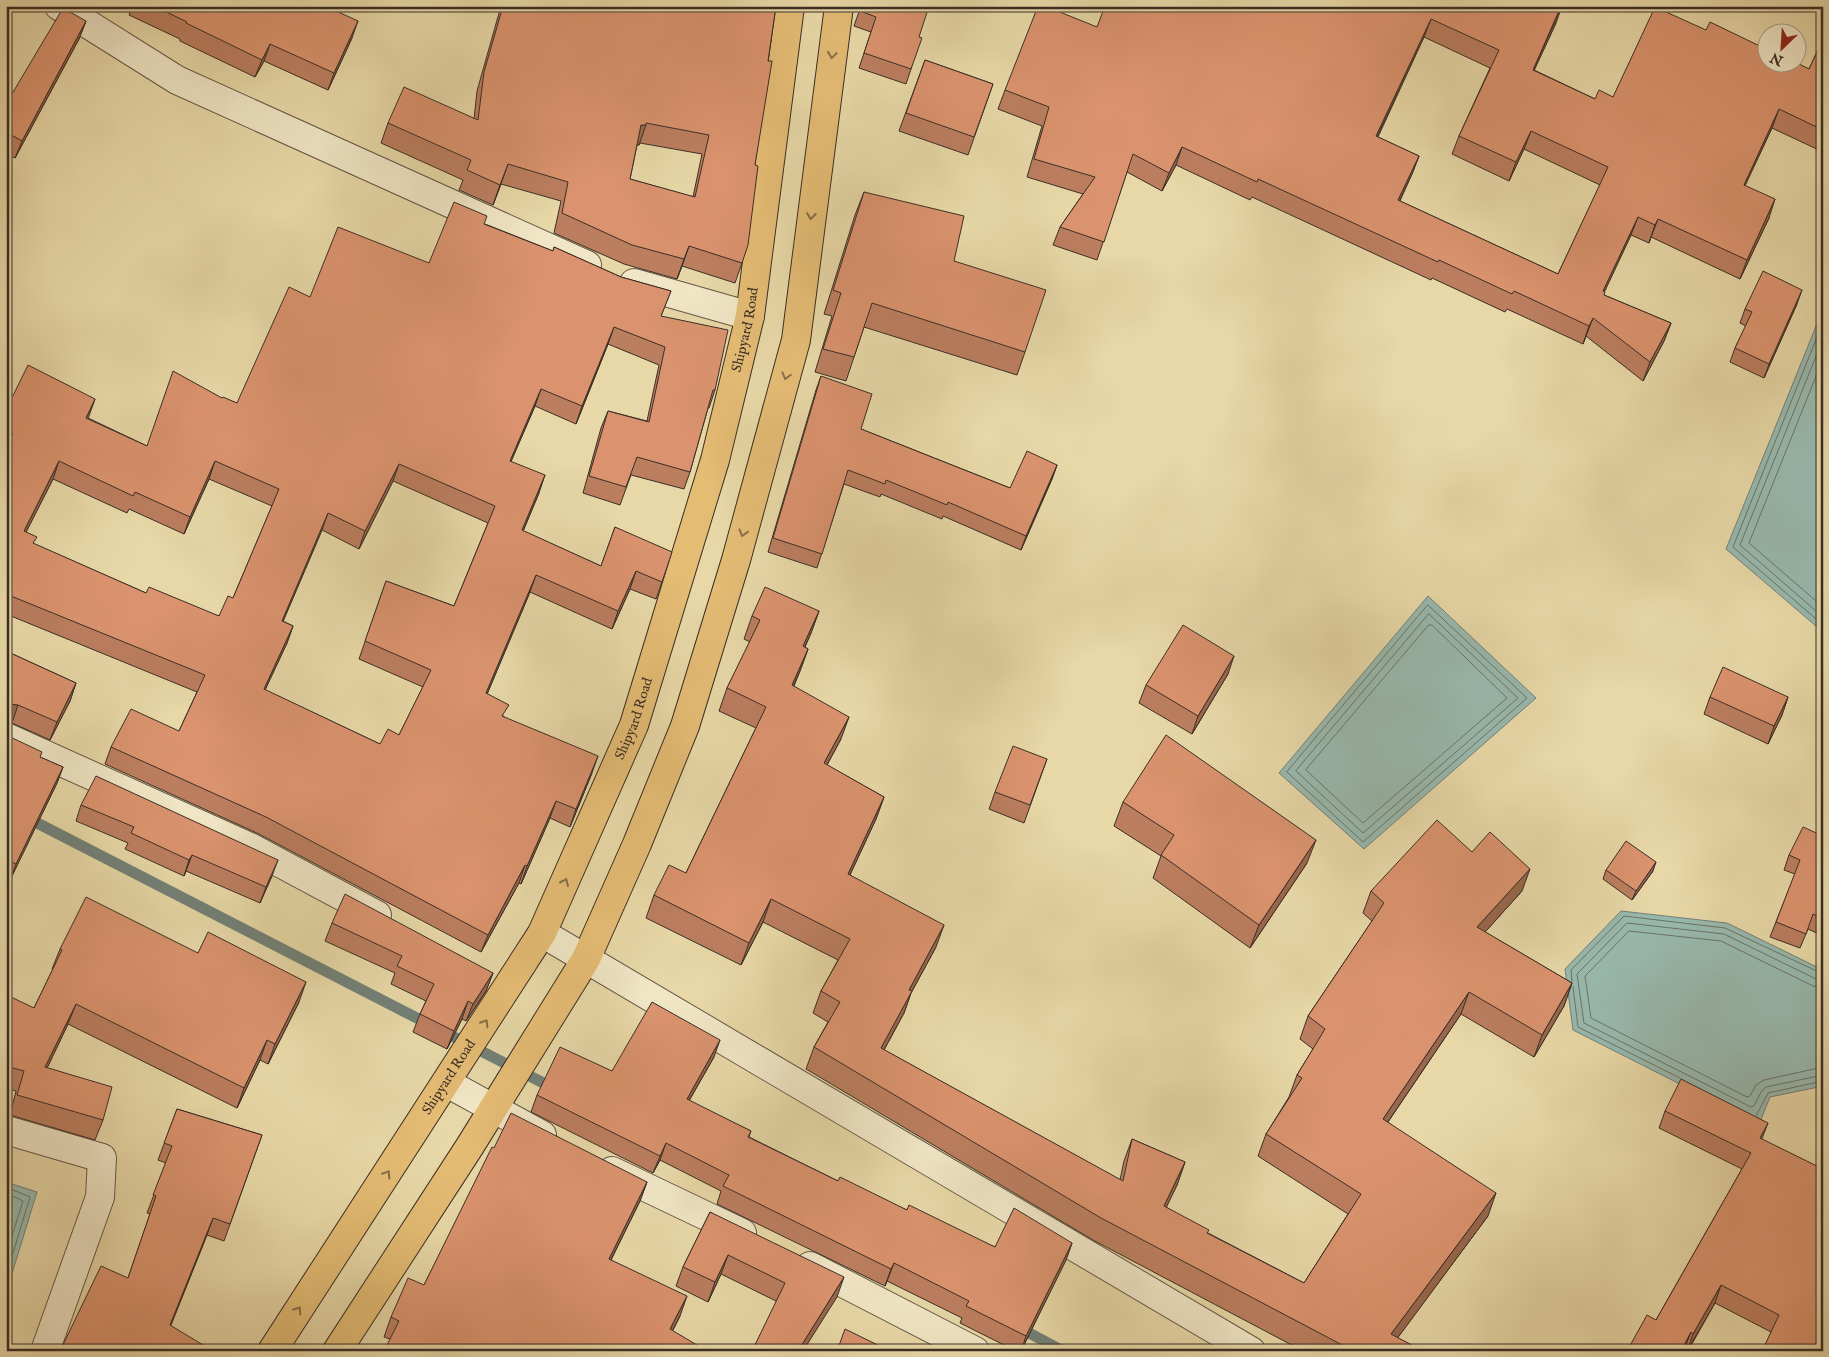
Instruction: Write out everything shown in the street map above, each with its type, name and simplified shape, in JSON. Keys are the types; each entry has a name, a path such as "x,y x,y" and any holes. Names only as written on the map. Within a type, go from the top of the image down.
{"main road":[{"name":"Shipyard Road","path":"272,1351 447,1083 542,933 634,725 716,460 750,316 790,6"},
{"path":"337,1351 492,1110 586,959 637,844 685,726 736,560 796,340 839,6"}],"street":[{"path":"60,6 177,80 600,271 619,279 750,316"},
{"path":"6,737 252,848 397,925"},
{"path":"542,933 1251,1351"},
{"path":"483,971 509,985"},
{"path":"447,1083 492,1110 561,1145"},
{"path":"6,1130 102,1158 100,1197 45,1351"},
{"path":"586,1158 778,1250 975,1351"}],"water":[{"path":"1823,309 1823,632 1726,549"},
{"path":"1428,596 1536,698 1364,849 1279,773"},
{"path":"1621,911 1727,923 1823,970 1823,1086 1770,1097 1759,1124 1573,1030 1565,969"},
{"path":"6,1182 37,1192 6,1293"}],"building":[{"path":"154,6 325,6 358,21 334,73 270,44 262,60"},
{"path":"503,6 776,6 768,61 772,61 755,165 758,166 748,245 742,263 689,246 684,259 632,245 562,213 568,182 508,164 500,185 467,170 471,160 388,123 404,87 478,120 484,72","holes":["646,123 709,135 695,197 630,179 641,125 646,125"]},
{"path":"861,6 929,6 919,37 922,38 911,69 864,53 876,17 860,11"},
{"path":"1038,6 1045,6 1097,27 1105,6 1238,6 1248,11 1251,6 1561,6 1533,70 1595,99 1599,90 1613,97 1655,7 1706,30 1710,22 1756,44 1756,72 1806,72 1806,68 1809,69 1823,39 1823,130 1779,109 1744,185 1775,199 1747,260 1658,219 1655,225 1638,217 1603,291 1605,292 1604,295 1671,323 1650,362 1593,318 1589,326 1514,291 1512,294 1258,179 1257,182 1182,147 1169,173 1133,154 1104,242 1060,227 1095,177 1034,159 1049,107 1005,90","holes":["1431,19 1499,50 1459,136 1516,162 1531,131 1608,167 1558,274 1398,200 1419,156 1376,136"]},
{"path":"63,8 86,21 22,141 6,132 6,104"},
{"path":"925,60 993,84 974,137 906,113"},
{"path":"864,192 964,216 954,261 1046,290 1025,352 872,303 854,357 823,349 841,293 833,290"},
{"path":"454,202 487,216 484,224 553,251 554,247 621,277 671,291 661,316 728,330 715,390 713,390 690,472 637,457 626,487 589,476 608,411 649,422 665,347 614,327 582,406 541,389 510,461 545,475 522,530 601,566 615,527 672,552 662,582 636,571 618,611 536,575 486,693 509,705 502,716 598,756 576,809 556,801 527,866 525,865 488,935 266,817 111,747 131,709 179,731 205,675 6,594 6,447 13,434 6,431 6,410 28,365 95,399 86,418 147,446 173,371 222,398 237,403 289,287 310,297 338,227 429,263","holes":["59,461 133,496 135,492 190,517 215,461 279,489 233,598 228,596 219,616 149,587 146,593 33,543 37,537 24,531","399,464 495,506 454,606 386,581 365,641 431,670 399,735 388,729 380,744 264,689 293,626 282,621 328,513 365,531"]},
{"path":"1763,271 1802,290 1769,364 1735,348 1752,312 1745,309"},
{"path":"821,376 872,394 861,429 1010,488 1027,451 1057,465 1026,536 948,502 947,505 886,480 885,484 848,470 822,554 773,538"},
{"path":"765,587 819,611 803,646 808,649 792,685 849,717 824,763 884,797 848,874 944,925 909,990 912,991 881,1048 1123,1181 1132,1139 1185,1162 1164,1206 1209,1230 1207,1233 1304,1283 1361,1194 1266,1134 1302,1078 1297,1075 1325,1029 1308,1016 1384,903 1371,891 1437,820 1472,852 1490,832 1530,869 1477,927 1572,983 1542,1035 1469,992 1383,1119 1496,1193 1391,1334 1423,1351 1345,1351 1346,1347 1101,1218 814,1047 840,1002 821,991 850,939 771,899 749,943 654,895 669,865 686,873 766,707 727,688 760,620 752,616"},
{"path":"1183,625 1234,656 1198,716 1146,685"},
{"path":"6,651 76,683 57,722 18,705 10,704 6,706"},
{"path":"1723,667 1788,697 1774,726 1710,697"},
{"path":"6,735 42,752 40,757 63,767 16,864 7,860 6,862"},
{"path":"1166,735 1316,840 1259,925 1161,855 1174,835 1123,802"},
{"path":"1013,746 1047,759 1030,805 995,792"},
{"path":"96,776 278,860 266,887 192,855 189,860 131,833 134,827 81,805"},
{"path":"1803,827 1823,836 1823,919 1813,914 1806,934 1776,922 1800,860 1789,855"},
{"path":"1626,841 1656,862 1636,891 1606,870"},
{"path":"345,894 493,973 473,1004 468,1001 454,1031 420,1014 434,984 397,966 402,956 332,923"},
{"path":"86,897 198,953 208,932 306,982 275,1044 267,1040 244,1088 76,1004 45,1067 112,1087 103,1120 17,1095 24,1071 6,1066 6,1007 11,997 34,1008"},
{"path":"652,1002 720,1040 687,1099 751,1131 748,1137 838,1181 840,1177 907,1210 909,1205 995,1247 1014,1208 1072,1243 1026,1336 966,1306 969,1301 894,1263 891,1269 723,1186 729,1175 666,1143 660,1156 537,1095 560,1047 612,1071"},
{"path":"1681,1079 1768,1123 1760,1138 1823,1169 1823,1351 1762,1351 1779,1315 1721,1285 1681,1351 1627,1351 1647,1315 1656,1320 1751,1153 1665,1111"},
{"path":"177,1109 262,1135 230,1224 213,1218 170,1325 213,1351 60,1351 101,1266 128,1278 156,1196 153,1195 172,1146 164,1143"},
{"path":"511,1113 647,1182 609,1259 687,1296 670,1329 707,1351 384,1351 399,1321 391,1317 408,1278 424,1285 492,1147 494,1148"},
{"path":"710,1212 844,1277 798,1351 752,1351 785,1283 728,1255 715,1282 683,1267"},
{"path":"845,1329 890,1351 837,1351"}],"waterway":[{"path":"6,807 555,1089"},
{"path":"1016,1326 1063,1351"}]}
